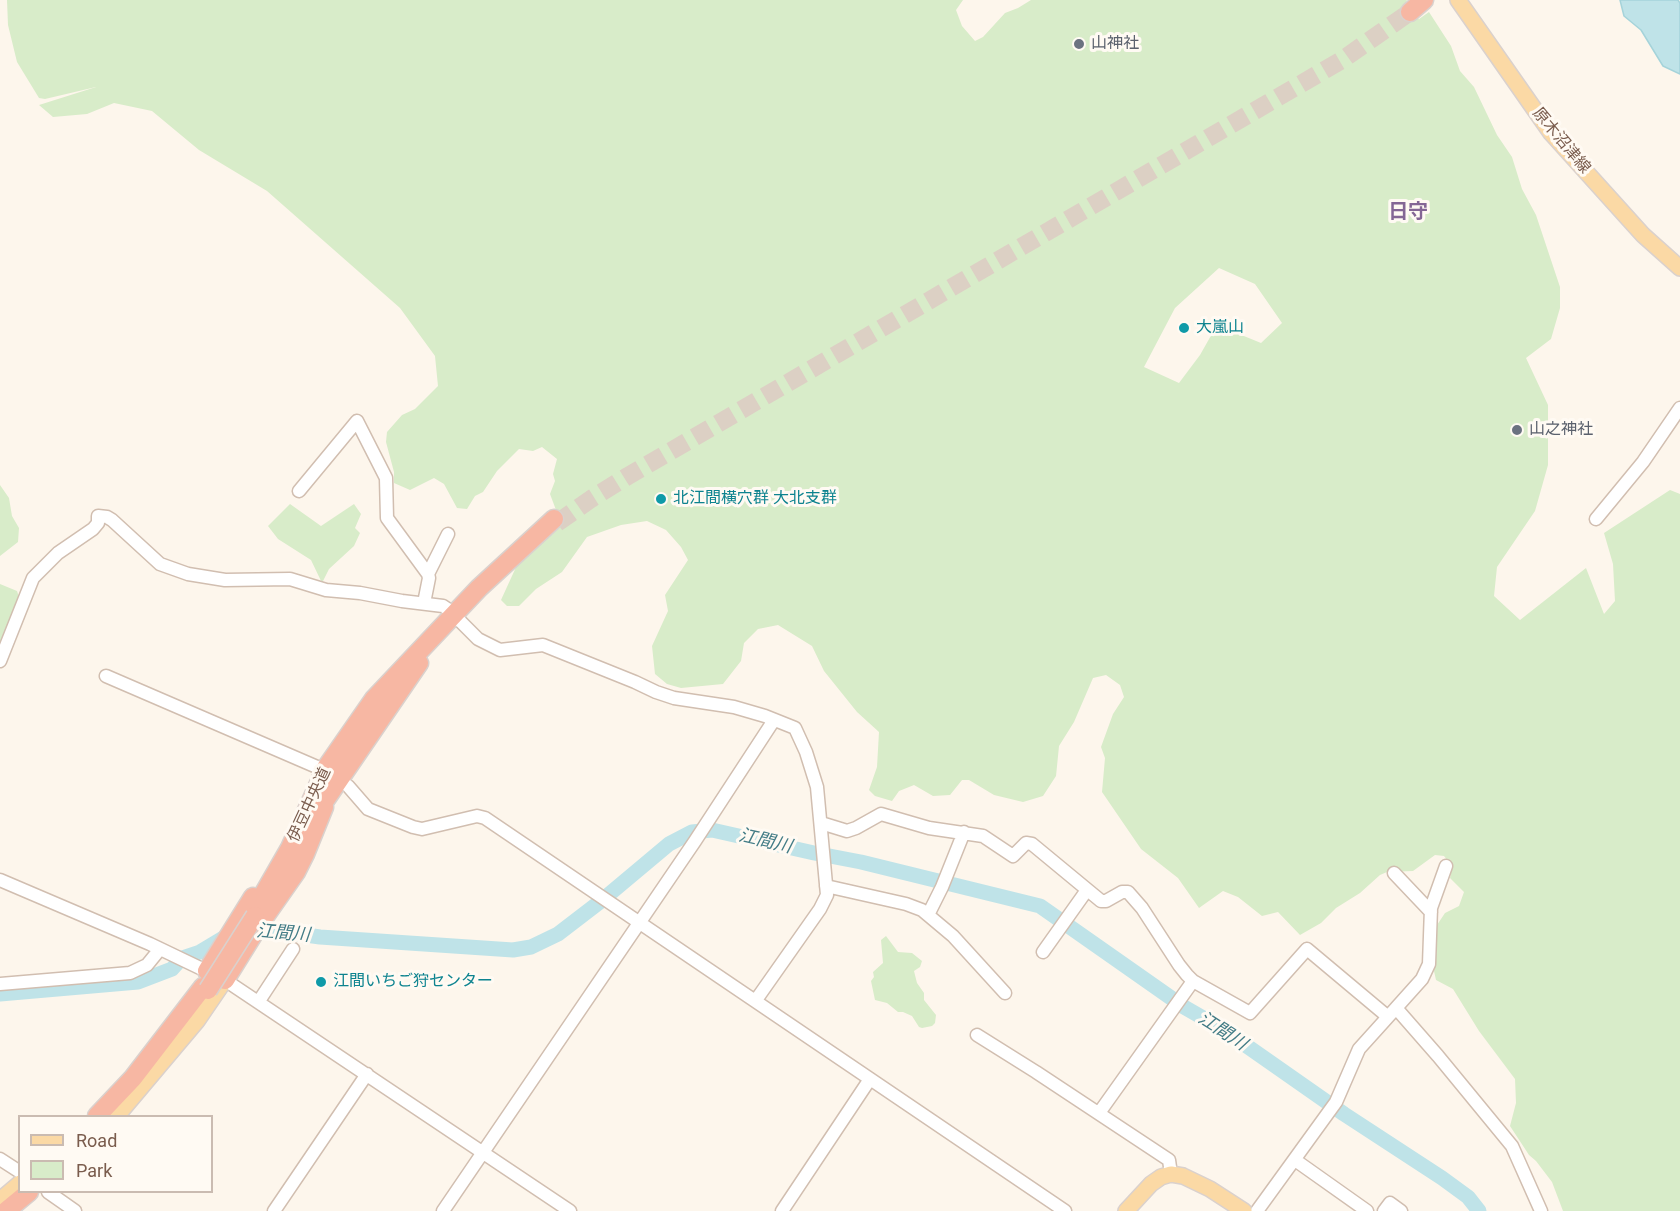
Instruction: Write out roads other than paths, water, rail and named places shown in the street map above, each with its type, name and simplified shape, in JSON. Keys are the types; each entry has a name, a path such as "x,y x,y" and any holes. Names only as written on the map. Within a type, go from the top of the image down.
{"highway":[{"name":"伊豆中央道","path":"98,1115 145,1064 205,974 252,917 290,848 332,790 331,760 374,699 479,588 556,521"},
{"path":"225,980 240,956 252,917"},
{"path":"205,974 252,917"},
{"name":"伊豆中央道","path":"105,1115 143,1074 205,974"},
{"path":"0,1209 18,1193"},
{"path":"6,1211 27,1193"}],"main road":[{"name":"原木沼津線","path":"1458,0 1551,133 1643,235 1680,268"},
{"path":"89,1115 159,1036 205,974"},
{"path":"118,1115 190,1029 225,980"},
{"path":"1126,1211 1151,1184 1171,1174 1184,1176 1210,1189 1244,1211"},
{"path":"0,1200 18,1185"},
{"path":"17,1211 38,1193"}],"street":[{"path":"1596,519 1643,462 1680,408"},
{"path":"299,491 357,421 386,478 387,518 428,574 424,603"},
{"path":"0,661 33,578 58,553 93,529 98,523 98,516 112,520 160,564 195,576 225,580 290,579 326,590 360,592 443,606 449,610"},
{"path":"428,574 448,534"},
{"path":"459,620 478,639 500,650 543,645 656,692 674,698 734,707 790,725 798,733 817,787 827,895 820,909 756,1000"},
{"path":"106,676 317,767"},
{"path":"443,1211 695,841 774,720"},
{"path":"332,790 368,809 413,827 422,828 477,816 485,818 1065,1211"},
{"path":"821,823 847,831 876,815 884,814 929,828 983,836 1013,856 1026,843 1032,844 1046,853 1087,890 1104,901 1125,891 1132,896 1146,913 1179,966 1193,981 1250,1013 1307,949 1391,1012 1438,1056 1512,1146 1540,1211"},
{"path":"928,915 945,881 964,832"},
{"path":"1257,1211 1333,1106 1356,1053 1422,979 1429,964 1431,912 1446,866"},
{"path":"1394,873 1431,912"},
{"path":"0,880 165,951 205,974 225,980 260,1001 570,1211"},
{"path":"826,886 906,904 928,915 953,936 1005,993"},
{"path":"1043,952 1087,890"},
{"path":"260,1001 293,950"},
{"path":"0,984 130,973 147,965 165,951"},
{"path":"1099,1113 1193,981"},
{"path":"977,1035 1168,1160 1171,1174"},
{"path":"274,1211 367,1074"},
{"path":"782,1211 870,1079"},
{"path":"0,1159 18,1171"},
{"path":"1295,1160 1366,1211"},
{"path":"51,1193 75,1211"},
{"path":"1384,1211 1390,1203 1401,1211"}],"water":[{"path":"1620,0 1678,0 1680,3 1680,74 1663,66 1641,30 1624,16"}],"waterway":[{"name":"江間川","path":"0,994 138,982 172,969 182,958 243,931 271,930 320,937 513,950 531,947 558,934 669,844 692,832 712,830 861,862 1040,906 1184,1007 1224,1030 1344,1114 1442,1178 1468,1197 1479,1211"}],"tunnel":[{"path":"557,523 628,476 1342,60 1410,12"}],"place":[{"name":"山神社","path":"1079,44"},
{"name":"大嵐山","path":"1184,328"},
{"name":"山之神社","path":"1517,430"},
{"name":"北江間横穴群 大北支群","path":"661,499"},
{"name":"江間いちご狩センター","path":"321,982"}],"district":[{"name":"日守","path":"1408,213"}]}
